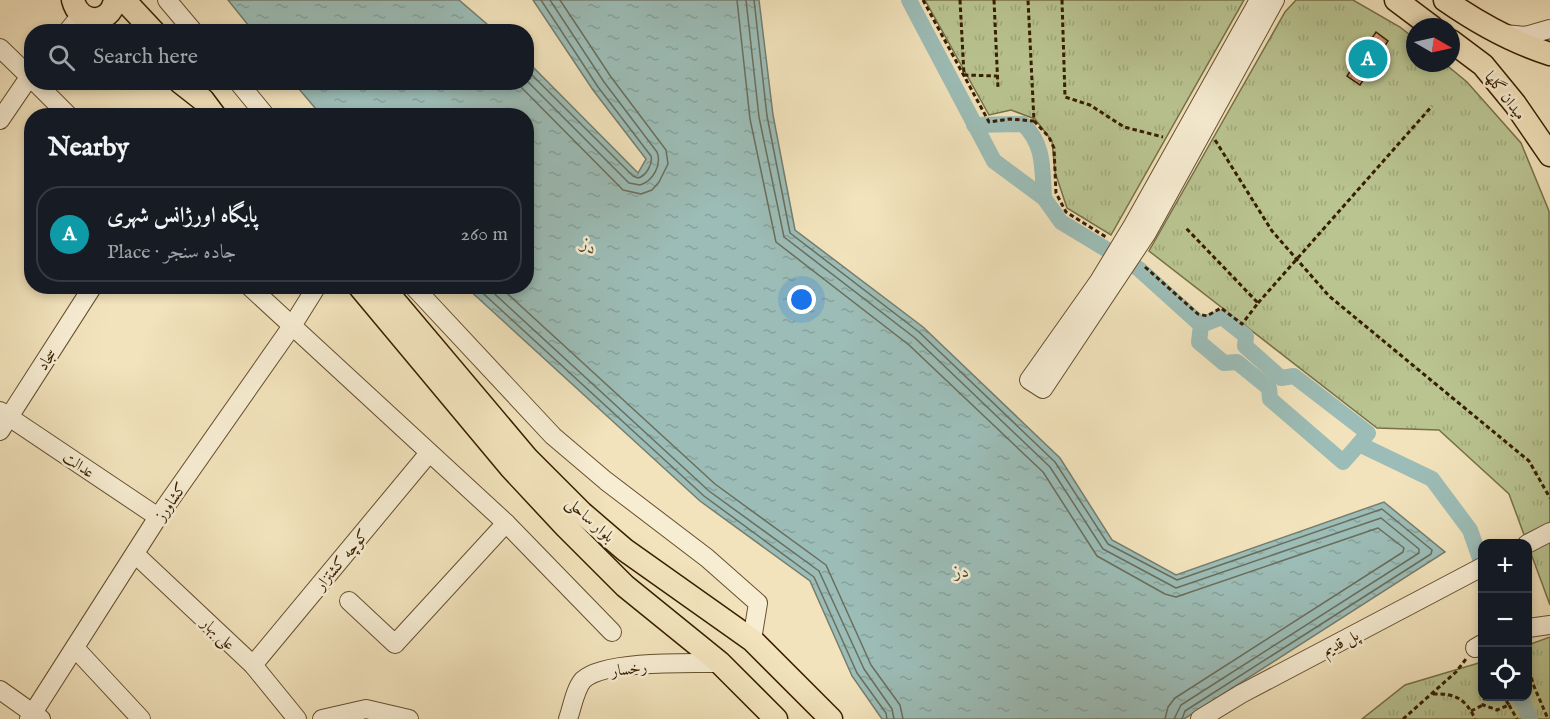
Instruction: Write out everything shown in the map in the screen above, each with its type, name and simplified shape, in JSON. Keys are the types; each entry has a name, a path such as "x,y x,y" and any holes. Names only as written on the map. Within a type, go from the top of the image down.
{"main road":[{"path":"87,20 108,15 115,0"},
{"path":"124,0 146,24"},
{"path":"1396,0 1420,18"},
{"path":"1445,0 1519,44 1550,54"},
{"name":"میدان گلها","path":"1460,48 1483,65 1515,104 1550,155"},
{"path":"190,90 209,108"},
{"path":"209,90 225,108"},
{"name":"بلوار ساحلی","path":"366,294 511,468 626,586 720,663 776,719"},
{"name":"بلوار ساحلی","path":"389,294 527,458 582,513 643,562 752,640 831,719"},
{"path":"626,586 627,569 643,562"},
{"path":"720,663 756,719"}],"street":[{"path":"167,0 187,24"},
{"path":"1259,0 1074,330 1147,233 1275,0"},
{"path":"1501,34 1525,36 1550,29"},
{"path":"0,48 24,70"},
{"path":"0,120 24,88"},
{"path":"44,90 61,108"},
{"path":"245,90 259,108"},
{"name":"سجاد","path":"3,420 88,294"},
{"path":"258,294 506,523 612,632"},
{"name":"کشاورز","path":"35,717 75,648 158,517 312,294"},
{"path":"420,294 553,436 606,481 707,558 758,603 752,640"},
{"name":"عدالت","path":"3,420 158,517"},
{"name":"کوچه کشتزار","path":"253,665 429,453"},
{"path":"349,600 395,644 506,523"},
{"path":"1532,541 1550,532"},
{"name":"علی بهار","path":"135,554 253,665 297,719"},
{"name":"پل قدیم","path":"1200,719 1241,694 1478,569"},
{"path":"1532,627 1550,625"},
{"path":"75,648 141,719"},
{"name":"رخسار","path":"568,719 582,681 597,672 627,667 720,663"},
{"path":"0,690 35,717"},
{"path":"322,719 366,709 409,719"}],"path":[{"path":"960,0 964,75"},
{"path":"994,0 998,88"},
{"path":"924,1 989,122 1010,119 1034,121 1028,0"},
{"path":"1062,0 1065,97 1090,105 1124,127 1179,143"},
{"path":"964,75 997,76"},
{"path":"1258,303 1432,106"},
{"path":"1206,126 1272,231 1329,296 1528,460 1550,498"},
{"path":"1403,719 1456,672 1478,646"},
{"path":"1532,680 1548,719"},
{"path":"1432,694 1451,693 1462,699 1475,719"},
{"path":"1484,701 1484,705"},
{"path":"1506,701 1517,719"},
{"path":"1471,711 1484,705 1497,710 1509,705"}],"green space":[{"path":"925,0 1244,0 1111,235 1067,208 1055,172 1052,141 1035,119 1011,110 989,115"},
{"path":"1296,0 1353,0 1406,32 1406,72 1455,72 1467,82 1521,143 1549,211 1550,605 1532,556 1532,539 1526,539 1509,494 1439,430 1377,428 1149,251 1285,12"},
{"path":"1550,637 1550,719 1362,719 1405,685 1478,663 1478,701 1532,701 1532,644"}],"water":[{"path":"228,0 459,0 487,24 247,24"},
{"name":"دز","path":"533,0 759,0 773,115 795,230 923,327 1060,458 1112,540 1176,575 1384,502 1445,552 1184,719 882,719 852,676 810,581 700,501 474,294 534,294 534,108 315,108 300,90 534,90 534,68 638,173 646,159 593,90"}],"building":[{"path":"1376,32 1388,41 1360,85 1347,76"}],"waterway":[{"path":"909,0 994,161 1044,198 1061,222 1139,269 1201,325 1199,342 1224,363 1237,362 1269,388 1270,399 1343,462 1359,444 1432,479 1470,530 1478,553"},
{"path":"974,125 1023,124 1039,149 1044,198"},
{"path":"1201,325 1222,317 1246,336 1245,346 1281,378 1294,376 1368,433 1359,444"},
{"path":"1522,701 1530,719"}],"place":[{"name":"پایگاه اورژانس شهری","path":"1368,59"}]}
